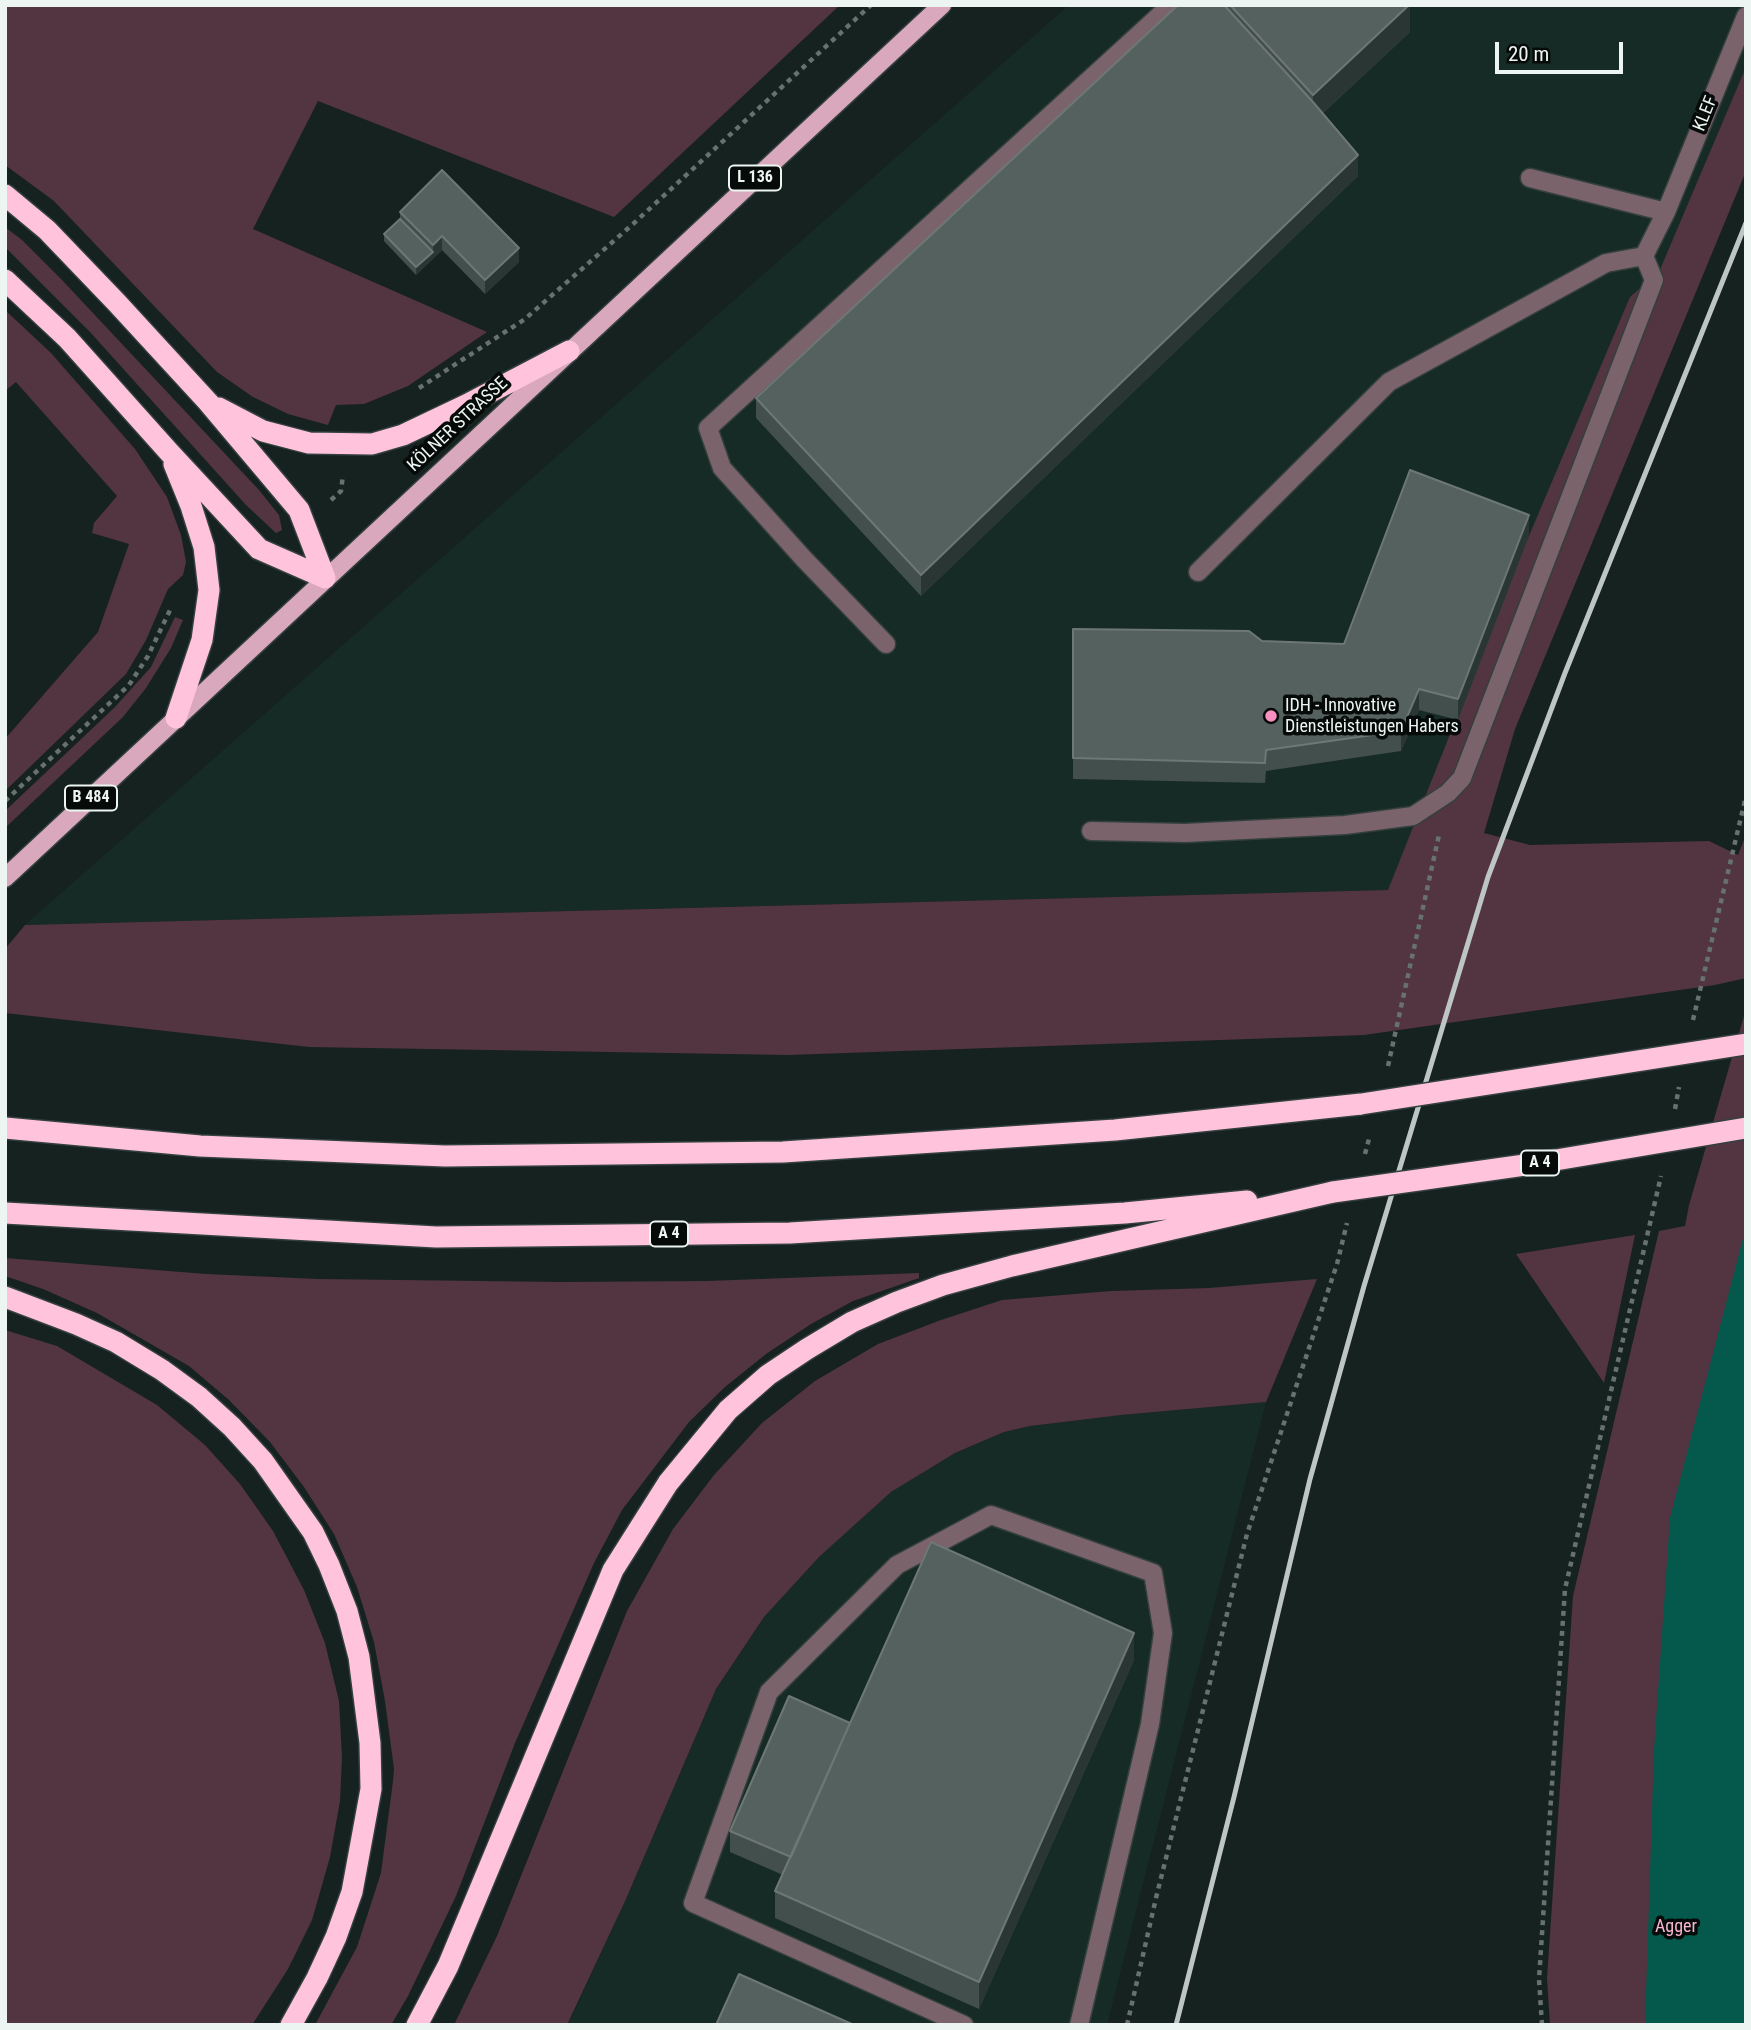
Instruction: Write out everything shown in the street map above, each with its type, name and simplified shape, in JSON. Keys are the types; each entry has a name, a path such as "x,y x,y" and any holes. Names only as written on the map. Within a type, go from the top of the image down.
{"highway":[{"path":"5,195 47,230 208,402 299,510 325,578"},
{"path":"5,280 67,338 259,549 325,578"},
{"path":"208,402 263,431 309,443 372,444 403,435 569,351"},
{"path":"169,453 191,506 204,547 209,590 202,640 176,718"},
{"path":"5,1128 200,1146 445,1156 783,1152 1115,1130 1361,1104 1746,1044"},
{"name":"A 4","path":"5,1213 436,1237 790,1233 1125,1213 1333,1192 1532,1164 1746,1128"},
{"path":"417,2025 448,1966 612,1570 668,1483 695,1448 738,1401 768,1375 852,1322 943,1285 1012,1266 1333,1192"},
{"path":"5,1297 116,1342 199,1397 232,1427 263,1461 313,1532 329,1565 347,1611 359,1657 370,1742 371,1789 352,1892 336,1937 317,1978 290,2025"}],"main road":[{"name":"KÖLNER STRASSE","path":"5,878 942,5"}],"lane":[{"path":"886,644 722,468 708,428 1171,5"},
{"name":"KLEF","path":"1644,256 1666,212 1746,16"},
{"path":"1530,178 1666,212"},
{"path":"1091,831 1185,833 1345,825 1413,816 1448,793 1462,778 1654,280 1644,256 1606,263 1389,382 1198,572"},
{"path":"964,2025 693,1903 769,1692 897,1565 991,1515 1153,1573 1163,1633 1150,1724 1079,2025"}],"path":[{"path":"1394,1043 1448,793"},
{"path":"1696,1007 1746,796"},
{"path":"1542,2025 1539,1979 1565,1589 1650,1225"},
{"path":"1127,2025 1247,1534 1337,1264"}],"shaded area":[{"path":"1069,5 1746,5 1746,67 1659,273 1458,720 1389,890 25,925"},
{"path":"1746,1227 1746,2025 1645,2025 1654,1750 1670,1518"},
{"path":"1266,1402 1107,2025 568,2025 626,1899 716,1689 764,1617 819,1557 891,1492 955,1453 1004,1432 1030,1426 1121,1415"}],"green space":[{"path":"5,5 840,5 614,217 318,101 253,229 487,332 408,386 364,404 336,405 328,425 288,414 253,397 217,372 54,201 5,165"},
{"path":"1746,67 1746,171 1515,729 1484,833 1530,845 1709,841 1738,855 1746,835 1746,978 1715,985 1364,1035 788,1055 309,1047 5,1013 5,949 25,925 1388,890 1529,536 1630,297 1659,272"},
{"path":"5,227 62,280 259,490 279,515 282,530 276,533 246,505 90,332 5,247"},
{"path":"5,310 51,353 135,449 167,497 181,535 186,562 183,575 168,589 146,640 126,674 5,791 5,739 98,632 129,544 92,533 94,523 117,496 16,382 5,391"},
{"path":"175,617 183,620 171,648 146,688 123,717 5,828 5,811 115,707 151,667"},
{"name":"Agger","path":"1746,1009 1746,2025 1550,2025 1547,1978 1573,1596 1659,1231 1685,1226"},
{"path":"1635,1235 1604,1383 1516,1254"},
{"path":"5,1258 206,1274 318,1279 707,1281 919,1273 919,1278 853,1301 811,1324 766,1354 725,1387 689,1422 622,1510 594,1563 515,1743 456,1896 408,1996 391,2025 315,2025 357,1947 381,1873 393,1781 394,1769 385,1701 374,1642 357,1587 334,1534 304,1487 270,1442 229,1400 189,1366 97,1313 43,1289 5,1276"},
{"path":"1317,1279 1266,1402 1121,1415 1030,1426 1004,1432 955,1453 891,1492 819,1557 764,1617 716,1689 626,1899 567,2025 454,2025 497,1936 627,1611 673,1529 714,1475 762,1423 815,1381 878,1344 1002,1300"},
{"path":"5,1330 57,1346 157,1405 205,1445 240,1484 273,1531 304,1590 325,1643 339,1701 342,1757 340,1801 330,1857 312,1920 288,1969 252,2025 5,2025"}],"building":[{"path":"1178,5 1224,5 1358,155 921,575 756,398"},
{"path":"1230,5 1409,5 1313,95"},
{"path":"442,170 519,248 485,280 442,236 433,245 400,212"},
{"path":"400,219 433,252 416,267 384,234"},
{"path":"1410,470 1529,515 1458,699 1419,689 1401,731 1266,750 1265,763 1073,758 1073,629 1249,631 1262,641 1344,644"},
{"path":"931,1542 1134,1633 979,1982 775,1891"},
{"path":"789,1696 850,1723 791,1857 730,1831"},
{"path":"739,1974 854,2025 716,2025"}],"railway":[{"path":"1176,2025 1310,1479 1364,1286 1488,877 1565,673 1746,223"}],"place":[{"name":"IDH - Innovative Dienstleistungen Habers","path":"1271,716"}]}
